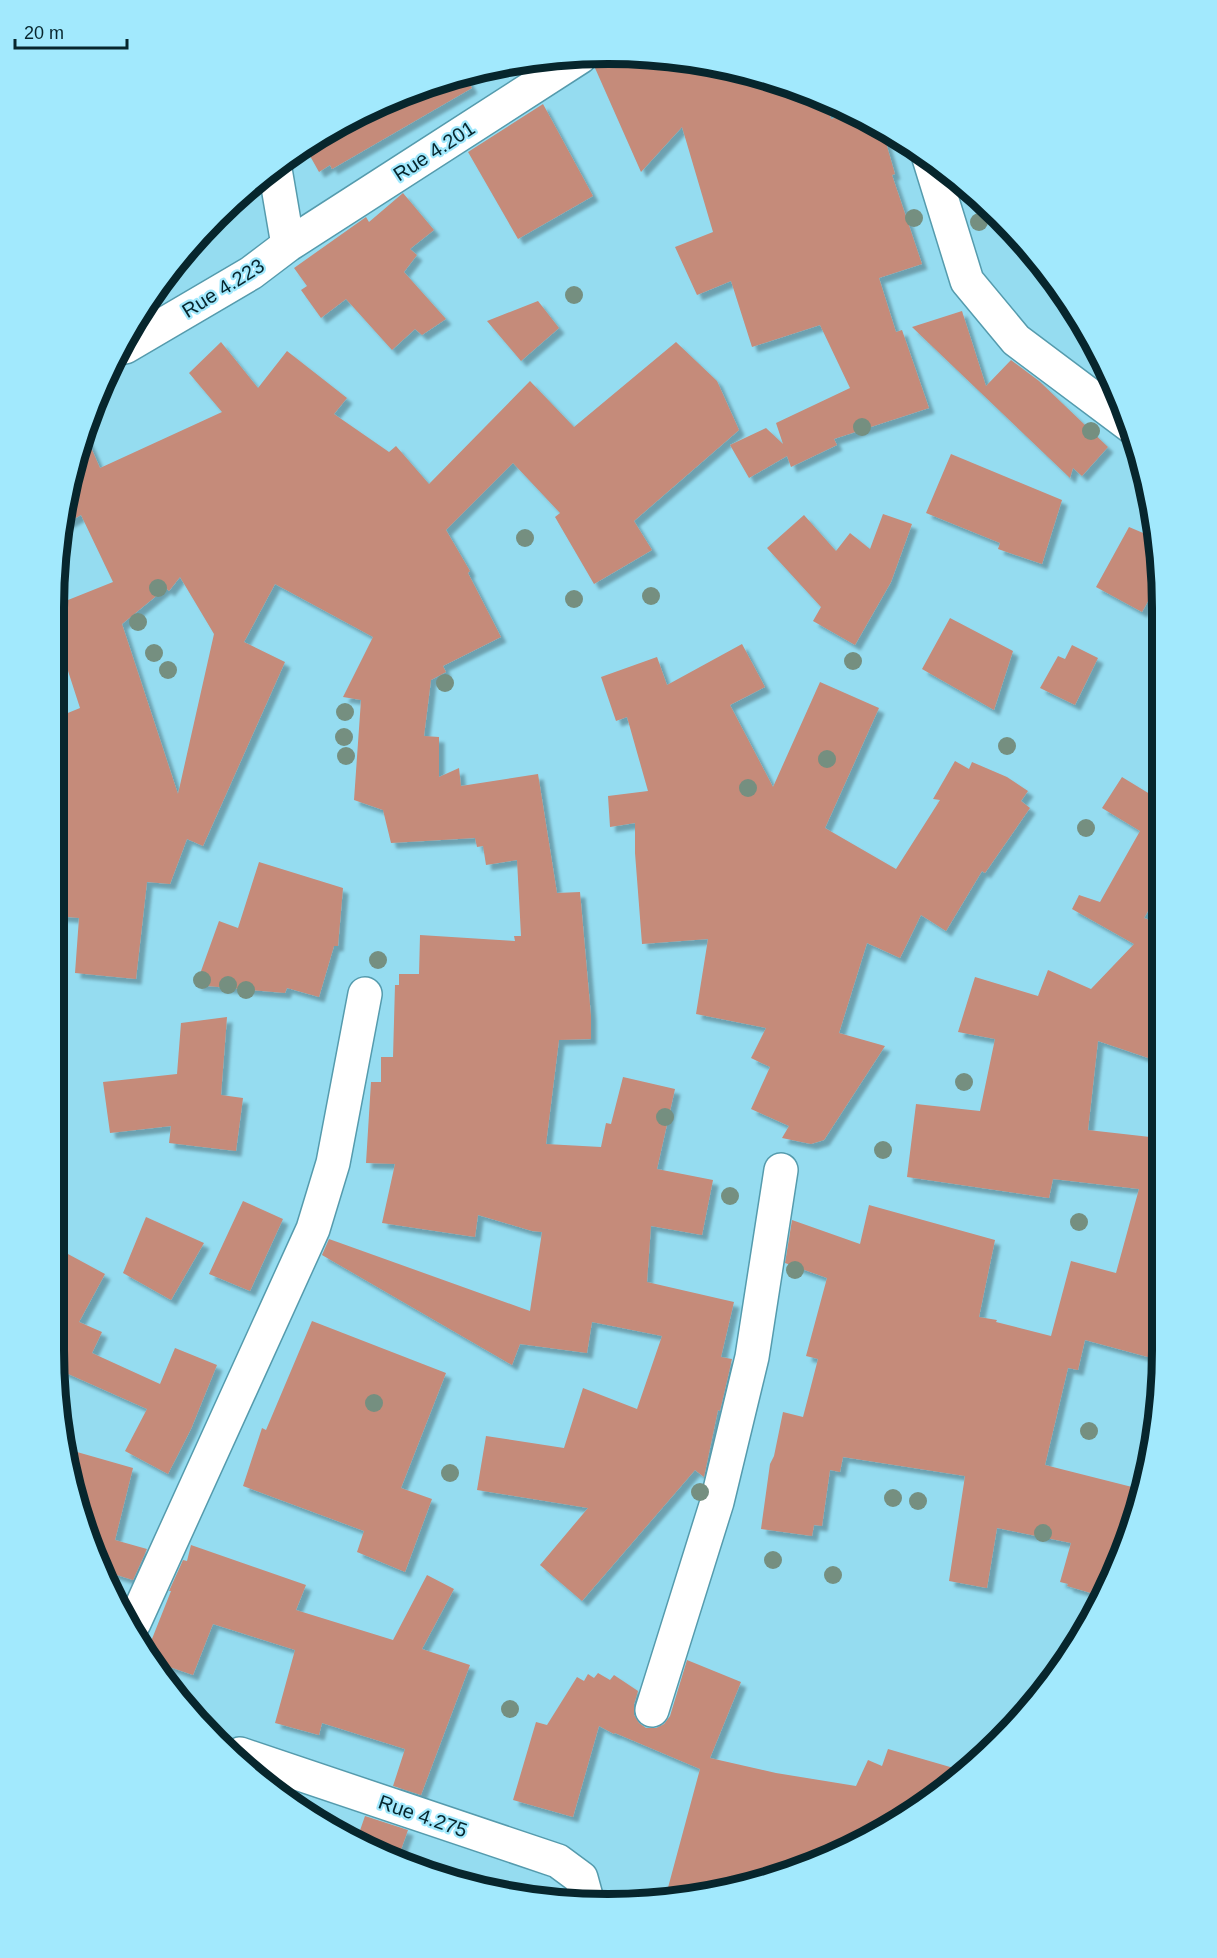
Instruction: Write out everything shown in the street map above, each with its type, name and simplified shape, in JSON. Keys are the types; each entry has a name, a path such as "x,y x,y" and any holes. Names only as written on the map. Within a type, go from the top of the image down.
{"street":[{"name":"Rue 4.201","path":"288,245 565,67"},
{"path":"933,172 967,281 1016,340 1117,416"},
{"path":"276,177 288,245"},
{"name":"Rue 4.223","path":"135,340 251,273 288,245"},
{"path":"136,1619 313,1229 333,1163 365,994"},
{"path":"652,1710 717,1502 752,1357 781,1170"},
{"name":"Rue 4.275","path":"247,1756 558,1861 581,1878 585,1893"}],"building":[{"path":"608,64 680,69 749,83 817,106 829,112 831,119 839,117 885,140 895,174 892,175 922,264 879,278 896,332 902,330 929,408 834,439 837,445 791,467 787,456 749,478 730,445 766,428 783,444 776,423 850,388 820,325 752,347 731,281 697,295 675,247 713,232 682,127 641,172 595,68 596,65"},
{"path":"469,83 472,88 332,169 330,165 319,172 309,154 337,137 400,106"},
{"path":"543,104 593,196 518,239 468,152"},
{"path":"403,193 434,230 410,249 417,255 404,272 446,319 422,335 415,329 392,350 346,299 321,318 301,290 307,286 294,268 366,217 369,222"},
{"path":"538,301 559,328 521,361 487,321"},
{"path":"962,311 986,386 1011,360 1039,381 1108,447 1082,476 1073,468 1070,478 912,327"},
{"path":"221,342 258,388 287,351 347,398 334,414 389,452 396,446 429,484 530,381 574,427 676,342 717,381 739,430 634,521 652,550 594,584 555,517 560,513 513,463 446,530 470,571 468,573 501,637 443,666 446,672 431,680 424,736 439,737 439,777 459,768 461,786 538,774 557,893 580,892 591,1039 559,1040 546,1144 601,1147 606,1123 611,1124 623,1077 675,1089 657,1169 713,1180 702,1235 651,1226 647,1282 734,1302 721,1357 732,1359 720,1411 718,1410 704,1477 695,1470 582,1601 540,1565 588,1508 477,1490 486,1436 564,1448 583,1388 637,1409 662,1336 592,1322 587,1353 520,1344 512,1365 322,1255 329,1239 530,1311 542,1232 478,1215 475,1237 382,1223 395,1164 366,1163 371,1082 381,1082 381,1057 393,1057 395,985 399,985 399,974 419,974 420,935 515,941 514,936 521,936 517,860 486,865 483,846 477,847 475,838 391,843 383,810 354,800 361,700 343,697 373,637 275,584 244,642 285,662 203,846 187,839 170,884 147,882 136,979 75,973 79,918 64,917 64,715 80,708 64,659 64,601 113,582 81,515 72,520 83,468 90,445 100,468 222,412 189,373","holes":["180,577 214,634 178,794 122,624 166,588 169,591"]},
{"path":"951,454 1062,500 1042,564 998,549 1000,543 926,513"},
{"path":"883,514 912,524 891,582 855,645 813,621 821,607 767,548 804,515 836,551 850,533 870,549"},
{"path":"1129,527 1148,535 1152,595 1142,612 1096,587"},
{"path":"950,618 1013,651 994,710 922,669"},
{"path":"742,644 765,687 730,705 773,787 820,682 879,708 825,828 896,869 940,800 933,799 955,761 969,769 972,762 1007,777 1028,791 1021,801 1030,808 985,873 982,871 946,931 921,915 900,958 867,943 839,1033 885,1046 824,1140 811,1144 782,1138 789,1126 751,1109 770,1067 751,1058 766,1028 696,1014 708,939 642,944 635,823 610,827 608,796 648,791 627,717 616,721 601,677 657,657 667,685"},
{"path":"1072,645 1098,658 1075,705 1040,688 1058,656 1065,659"},
{"path":"1122,777 1152,795 1152,904 1144,918 1152,921 1152,1059 1098,1041 1088,1130 1152,1137 1152,1349 1152,1358 1085,1340 1078,1370 1068,1368 1045,1465 1135,1488 1124,1524 1096,1590 1094,1594 1060,1582 1071,1543 997,1528 987,1588 949,1581 965,1476 843,1457 840,1472 830,1470 822,1526 814,1525 812,1536 761,1529 770,1464 774,1456 783,1412 803,1417 818,1359 806,1356 827,1278 785,1263 792,1220 860,1244 869,1205 995,1240 979,1317 1051,1336 1071,1261 1116,1273 1139,1189 1053,1179 1049,1198 907,1177 916,1104 980,1111 995,1039 958,1032 975,977 1038,996 1048,970 1091,989 1134,944 1072,909 1079,895 1100,902 1140,831 1102,808"},
{"path":"259,862 343,888 338,946 334,946 319,997 287,988 285,993 196,985 219,921 238,928"},
{"path":"227,1017 221,1095 243,1098 236,1151 169,1143 171,1126 110,1133 103,1082 177,1074 181,1023"},
{"path":"243,1201 283,1219 250,1291 209,1274"},
{"path":"146,1217 204,1243 171,1300 123,1273"},
{"path":"64,1252 105,1274 79,1322 102,1332 92,1353 160,1384 175,1348 217,1365 191,1429 168,1474 125,1451 147,1409 65,1373"},
{"path":"312,1321 446,1373 401,1488 432,1499 405,1572 357,1552 364,1531 243,1486 262,1428 266,1430"},
{"path":"74,1451 133,1468 115,1540 147,1549 133,1580 114,1574 106,1558 93,1524"},
{"path":"191,1545 306,1585 296,1610 393,1640 427,1575 454,1589 422,1649 470,1665 421,1795 393,1786 405,1749 322,1723 319,1735 275,1723 295,1650 213,1624 193,1675 166,1666 150,1643 171,1591 169,1591 183,1560 187,1561"},
{"path":"687,1660 741,1682 710,1758 776,1773 856,1786 868,1760 882,1766 888,1749 955,1768 911,1802 880,1821 817,1852 749,1875 667,1890 700,1769 599,1726 573,1817 513,1800 536,1722 547,1725 577,1677 584,1681 588,1674 594,1678 598,1673 610,1680 614,1675 638,1691 634,1704 634,1715 646,1728 656,1728 664,1724 670,1716"},
{"path":"365,1816 408,1830 400,1852 359,1833"}]}
